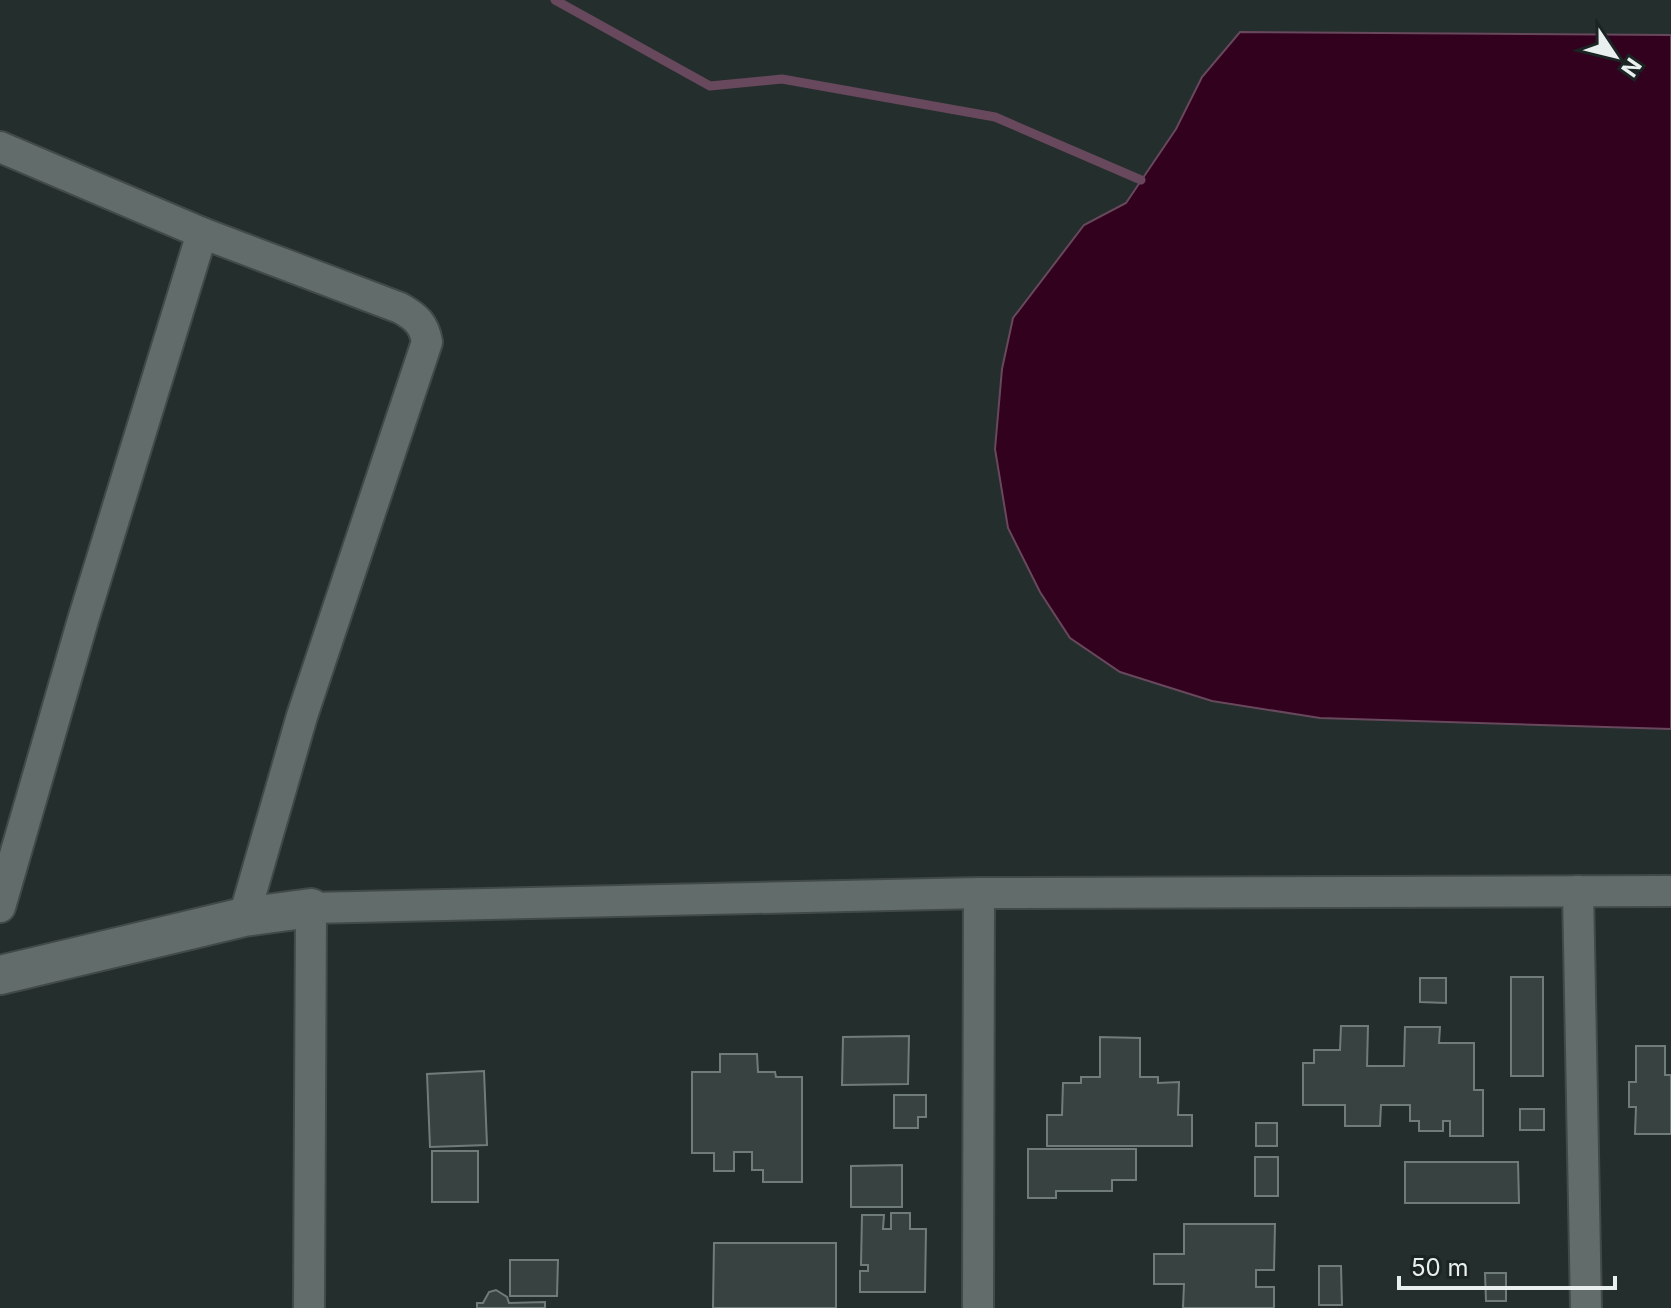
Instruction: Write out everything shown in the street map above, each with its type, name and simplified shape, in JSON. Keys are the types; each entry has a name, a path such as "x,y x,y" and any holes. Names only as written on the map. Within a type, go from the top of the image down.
{"street":[{"path":"0,147 202,233 400,308 415,316 425,329 427,342 302,716 244,917"},
{"path":"0,907 83,620 202,233"},
{"path":"1578,891 1586,1308"},
{"path":"0,975 244,917 311,908 979,893 1671,891"},
{"path":"978,1308 979,893"},
{"path":"309,1308 311,908"}],"shaded area":[{"path":"1240,32 1671,35 1671,729 1320,718 1212,701 1120,672 1070,638 1040,592 1008,528 995,449 1002,369 1013,318 1084,225 1126,203 1176,129 1202,77"}],"building":[{"path":"1511,977 1543,977 1543,1076 1511,1076"},
{"path":"1420,978 1446,978 1446,1003 1420,1002"},
{"path":"1341,1026 1368,1026 1367,1066 1404,1066 1405,1027 1440,1027 1439,1043 1474,1043 1474,1090 1483,1090 1483,1136 1450,1136 1450,1121 1443,1121 1443,1131 1419,1131 1419,1121 1410,1121 1410,1105 1381,1105 1380,1126 1345,1126 1345,1105 1303,1105 1303,1063 1314,1063 1314,1050 1340,1050"},
{"path":"909,1036 908,1084 842,1085 843,1037"},
{"path":"1100,1037 1140,1038 1140,1077 1158,1077 1158,1083 1179,1082 1178,1115 1192,1115 1192,1146 1047,1146 1047,1115 1062,1115 1063,1083 1081,1083 1081,1077 1100,1077"},
{"path":"1636,1046 1665,1046 1665,1075 1671,1075 1671,1134 1635,1134 1636,1107 1629,1107 1629,1082 1636,1082"},
{"path":"720,1054 757,1054 758,1072 775,1072 776,1077 802,1077 802,1182 763,1182 763,1170 752,1170 752,1152 734,1152 734,1171 714,1171 714,1153 692,1153 692,1072 720,1072"},
{"path":"484,1071 487,1145 430,1147 427,1074"},
{"path":"894,1095 926,1095 926,1117 918,1117 918,1128 894,1128"},
{"path":"1520,1109 1544,1109 1544,1130 1520,1130"},
{"path":"1256,1123 1277,1123 1277,1146 1256,1146"},
{"path":"1028,1149 1136,1149 1136,1180 1112,1180 1112,1191 1056,1191 1056,1198 1028,1198"},
{"path":"432,1151 478,1151 478,1202 432,1202"},
{"path":"1255,1157 1278,1157 1278,1196 1255,1196"},
{"path":"1405,1162 1518,1162 1519,1203 1405,1203"},
{"path":"902,1165 902,1207 851,1207 851,1166"},
{"path":"891,1213 910,1213 910,1229 926,1229 925,1292 860,1292 860,1271 868,1271 868,1265 861,1265 862,1215 884,1215 883,1229 891,1229"},
{"path":"1184,1224 1275,1224 1274,1270 1256,1270 1256,1287 1274,1287 1274,1308 1183,1308 1184,1284 1154,1284 1154,1254 1184,1254"},
{"path":"714,1243 836,1243 836,1308 713,1308"},
{"path":"510,1260 558,1260 557,1296 510,1296"},
{"path":"1319,1266 1341,1266 1342,1305 1319,1305"},
{"path":"1485,1273 1506,1273 1506,1301 1486,1301"},
{"path":"496,1290 507,1297 509,1303 545,1302 545,1308 477,1308 477,1303 483,1303 489,1292"}],"waterway":[{"path":"555,0 710,86 782,79 995,117 1141,180"}]}
